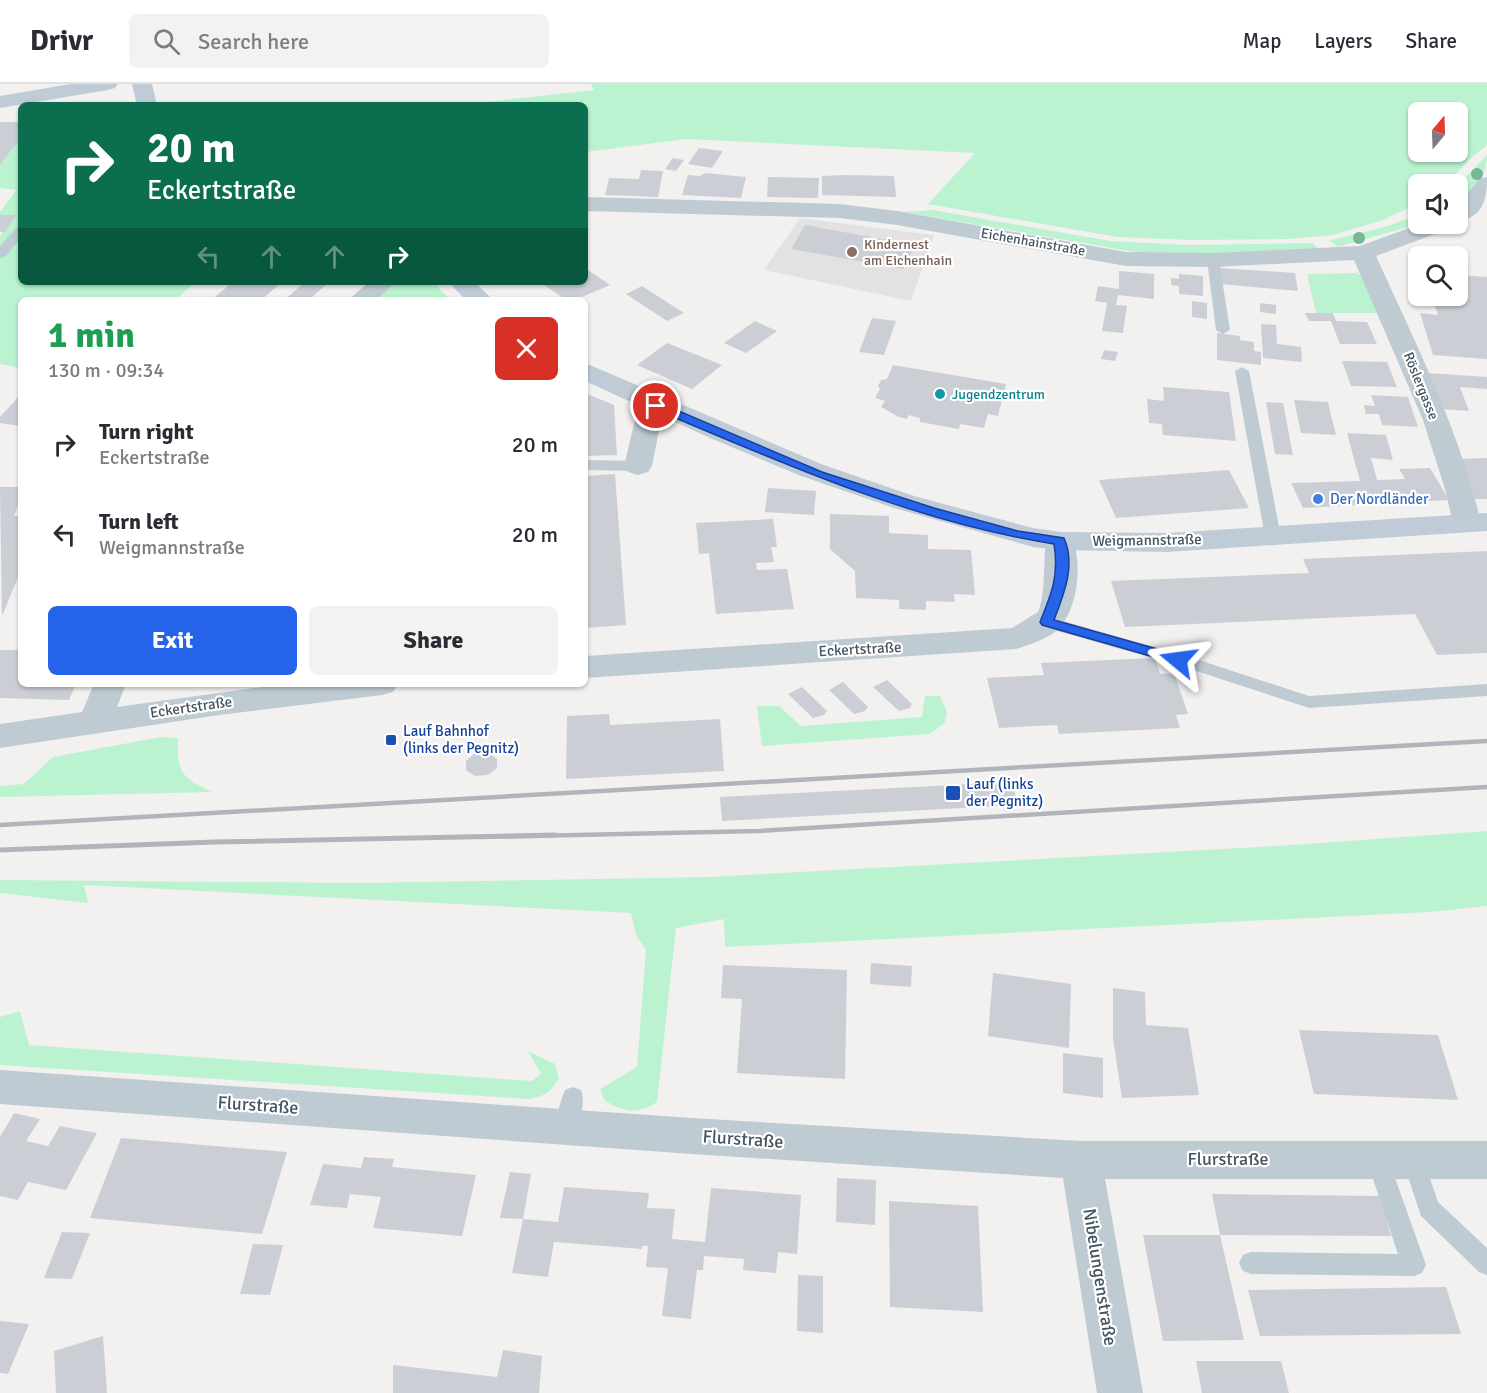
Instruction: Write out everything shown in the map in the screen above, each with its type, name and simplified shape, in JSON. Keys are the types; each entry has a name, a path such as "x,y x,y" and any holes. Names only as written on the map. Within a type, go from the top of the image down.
{"street":[{"path":"0,102 108,84"},
{"path":"142,84 146,102"},
{"path":"1468,208 1487,184"},
{"name":"Eichenhainstraße","path":"588,204 840,211 897,218 1126,259 1213,260 1363,254 1414,234"},
{"name":"Röslergasse","path":"1363,254 1427,399 1462,500 1477,523"},
{"path":"364,297 380,285"},
{"path":"464,285 478,297"},
{"name":"Weigmannstraße","path":"588,372 656,406 818,474 930,511 1018,534 1059,541 1135,543 1273,537 1477,523"},
{"path":"638,466 648,420 656,406"},
{"path":"1046,622 1058,594 1064,566 1059,541"},
{"name":"Eckertstraße","path":"588,667 1016,638 1046,622"},
{"path":"95,720 109,687"},
{"name":"Eckertstraße","path":"0,736 95,720 358,687"},
{"name":"Flurstraße","path":"0,1087 570,1111 1081,1160 1487,1160"},
{"name":"Nibelungenstraße","path":"1081,1160 1120,1393"}],"lane":[{"path":"0,254 18,233"},
{"path":"1213,260 1223,330"},
{"path":"1242,371 1273,537"},
{"path":"588,465 638,466"},
{"path":"1046,622 1193,664 1309,702 1487,690"},
{"path":"1251,1263 1414,1265 1395,1159"},
{"path":"1395,1159 1429,1208 1487,1264"}],"shaded area":[{"name":"Kindernest am Eichenhain","path":"800,218 934,235 911,301 764,270"}],"green space":[{"path":"591,84 1487,84 1487,145 1468,161 1468,102 1408,102 1408,162 1467,162 1456,174 1408,174 1408,208 1383,220 1333,235 1289,239 1191,240 1117,237 928,204 975,153 687,139 588,152 588,102 486,102 594,90"},
{"path":"18,143 18,285 192,285 178,297 18,297 18,367 0,364 0,236 15,215 0,215 0,212 16,190 0,188 0,165"},
{"path":"1487,155 1482,176 1468,193 1468,175"},
{"path":"933,210 1110,241 1188,245 1312,243 1319,249 1236,254 1141,253 903,212"},
{"path":"1408,218 1408,227 1337,247 1330,240 1385,227"},
{"path":"1357,273 1362,277 1377,313 1316,313 1307,274"},
{"path":"393,285 436,285 447,297 379,297"},
{"path":"925,696 940,696 947,712 945,723 930,734 762,746 757,706 779,706 801,726 922,717"},
{"path":"161,737 178,738 180,767 183,772 187,778 212,792 0,797 0,786 24,784 53,757"},
{"path":"1487,831 1487,906 1430,912 725,947 724,919 676,928 657,1102 637,1110 625,1110 605,1101 600,1089 637,1067 646,950 636,935 631,913 84,885 88,903 0,893 0,880 361,883 709,877 1278,846"},
{"path":"20,1011 29,1045 532,1081 541,1074 528,1051 555,1064 559,1078 547,1093 529,1099 0,1065 0,1017"}],"building":[{"path":"0,122 18,122 18,143 0,165"},
{"path":"699,148 723,151 712,168 688,164"},
{"path":"673,158 684,160 676,171 665,169"},
{"path":"641,170 663,171 658,197 605,195 609,178 639,179"},
{"path":"705,173 746,177 741,198 682,195 688,175 700,176"},
{"path":"822,176 894,176 896,197 822,195"},
{"path":"768,177 819,178 818,198 767,197"},
{"path":"0,215 16,215 5,232 0,232"},
{"path":"805,225 915,245 903,269 791,249"},
{"path":"1219,268 1295,273 1298,291 1221,284"},
{"path":"588,270 610,285 582,297 562,297 544,285 588,285"},
{"path":"1119,271 1154,274 1154,299 1118,295 1116,305 1127,306 1123,333 1102,331 1107,303 1095,301 1098,286 1119,289"},
{"path":"1179,274 1203,276 1203,296 1179,294 1179,286 1171,285 1171,278 1179,279"},
{"path":"1468,276 1487,277 1487,359 1433,355 1420,313 1438,315 1435,306 1468,306"},
{"path":"229,285 278,285 264,297 215,297"},
{"path":"302,285 326,285 312,297 288,297"},
{"path":"642,286 684,313 667,321 626,294"},
{"path":"1192,301 1207,303 1207,319 1192,317"},
{"path":"1260,303 1276,305 1276,314 1260,312"},
{"path":"1305,313 1333,313 1336,321 1367,322 1377,344 1340,344 1331,321 1309,321"},
{"path":"872,318 896,321 884,355 859,352"},
{"path":"755,321 777,331 746,353 724,343"},
{"path":"1261,324 1276,325 1277,344 1301,347 1302,362 1263,358"},
{"path":"1217,333 1240,336 1240,340 1254,342 1254,351 1261,352 1261,365 1217,360"},
{"path":"667,343 722,365 692,389 637,365"},
{"path":"1104,350 1118,352 1115,361 1101,359"},
{"path":"1342,361 1387,362 1397,387 1351,386"},
{"name":"Jugendzentrum","path":"893,365 1006,384 998,416 988,414 984,428 960,424 959,429 920,422 920,418 908,415 907,419 899,417 881,407 885,401 875,398 880,389 878,386 881,380 887,379"},
{"path":"1428,373 1487,377 1487,389 1460,387 1469,411 1440,409"},
{"path":"1163,387 1229,392 1236,441 1163,435 1162,424 1149,423 1147,399 1164,401"},
{"path":"588,394 614,405 617,455 588,456"},
{"path":"1371,395 1408,397 1418,427 1382,425 1379,414 1366,414 1364,405 1375,406"},
{"path":"18,397 18,426 0,423 0,417"},
{"path":"1294,400 1328,402 1336,435 1301,433"},
{"path":"1266,402 1283,403 1293,455 1275,454"},
{"path":"1347,433 1386,435 1393,460 1371,458 1377,480 1405,479 1399,469 1430,468 1449,500 1303,508 1291,483 1360,481"},
{"path":"1487,458 1487,499 1475,499 1452,459"},
{"path":"1229,470 1249,508 1116,518 1099,480"},
{"path":"615,474 626,625 588,628 588,476"},
{"path":"0,487 18,487 18,505 14,516 18,516 18,577 2,616"},
{"path":"768,488 816,491 814,515 765,512"},
{"path":"830,514 889,516 889,533 928,535 928,549 971,550 975,595 954,594 955,602 926,601 926,610 899,609 899,600 856,598 855,571 830,549"},
{"path":"773,519 777,547 771,547 774,562 756,563 757,570 787,569 794,609 716,614 709,553 699,554 696,523"},
{"path":"1487,551 1487,653 1437,655 1415,614 1125,627 1111,581 1309,573 1303,559"},
{"path":"0,650 18,650 18,687 75,687 69,700 0,698"},
{"path":"1155,658 1160,674 1174,673 1188,714 1176,715 1180,728 1059,734 1057,725 999,728 987,678 1044,675 1041,663"},
{"path":"887,680 912,704 910,708 899,711 873,687"},
{"path":"843,682 868,707 865,711 854,714 829,690"},
{"path":"802,687 827,711 824,715 813,718 788,694"},
{"path":"609,714 610,725 720,719 724,771 566,779 567,716"},
{"path":"488,752 497,759 497,768 488,775 475,776 466,770 466,761 475,753"},
{"path":"1012,782 1018,805 722,821 720,797"},
{"path":"871,963 912,966 911,987 870,984"},
{"path":"723,965 847,970 845,1079 737,1073 742,999 721,998"},
{"path":"993,973 1071,984 1069,1048 988,1036"},
{"path":"1113,988 1145,992 1146,1025 1188,1028 1199,1095 1122,1098 1113,1038"},
{"path":"1299,1030 1438,1035 1458,1100 1314,1094"},
{"path":"1063,1053 1103,1058 1103,1098 1063,1093"},
{"path":"14,1113 40,1119 26,1141 48,1146 60,1126 97,1133 66,1190 28,1182 18,1200 0,1196 0,1137"},
{"path":"121,1138 287,1152 262,1234 90,1218"},
{"path":"364,1157 394,1159 392,1167 476,1175 462,1236 373,1228 381,1197 350,1194 347,1208 310,1205 323,1164 361,1168"},
{"path":"510,1172 531,1174 523,1219 500,1218"},
{"path":"837,1178 876,1180 875,1225 836,1222"},
{"path":"564,1187 649,1193 647,1208 675,1209 672,1239 705,1242 711,1188 801,1195 797,1254 778,1252 776,1273 743,1270 744,1259 704,1256 703,1270 697,1270 691,1319 662,1316 668,1268 646,1267 648,1246 642,1246 642,1249 554,1242 548,1277 512,1273 523,1219 558,1222"},
{"path":"1212,1194 1380,1196 1391,1236 1220,1235"},
{"path":"889,1201 978,1206 983,1312 890,1307"},
{"path":"62,1232 90,1233 72,1279 44,1278"},
{"path":"1143,1235 1220,1235 1244,1340 1163,1341"},
{"path":"253,1244 283,1245 270,1295 240,1294"},
{"path":"798,1275 823,1276 823,1333 797,1331"},
{"path":"1446,1287 1461,1334 1260,1336 1248,1290"},
{"path":"0,1321 29,1324 8,1374 0,1373"},
{"path":"103,1336 107,1393 56,1393 54,1351"},
{"path":"503,1350 542,1356 539,1393 393,1393 393,1365 497,1377"},
{"path":"1196,1361 1281,1361 1289,1393 1202,1393"}],"railway":[{"path":"0,825 1487,741"},
{"path":"481,837 758,831 1487,787"},
{"path":"0,850 215,842 555,835"}],"place":[{"name":"Kindernest am Eichenhain","path":"852,252"},
{"name":"Jugendzentrum","path":"940,394"},
{"name":"Der Nordländer","path":"1318,499"},
{"name":"Lauf Bahnhof (links der Pegnitz)","path":"391,740"},
{"name":"Lauf (links der Pegnitz)","path":"953,793"}],"route":[{"path":"656,406 818,474 930,511 1018,534 1059,541 1064,566 1058,594 1046,622 1178,660"}]}
